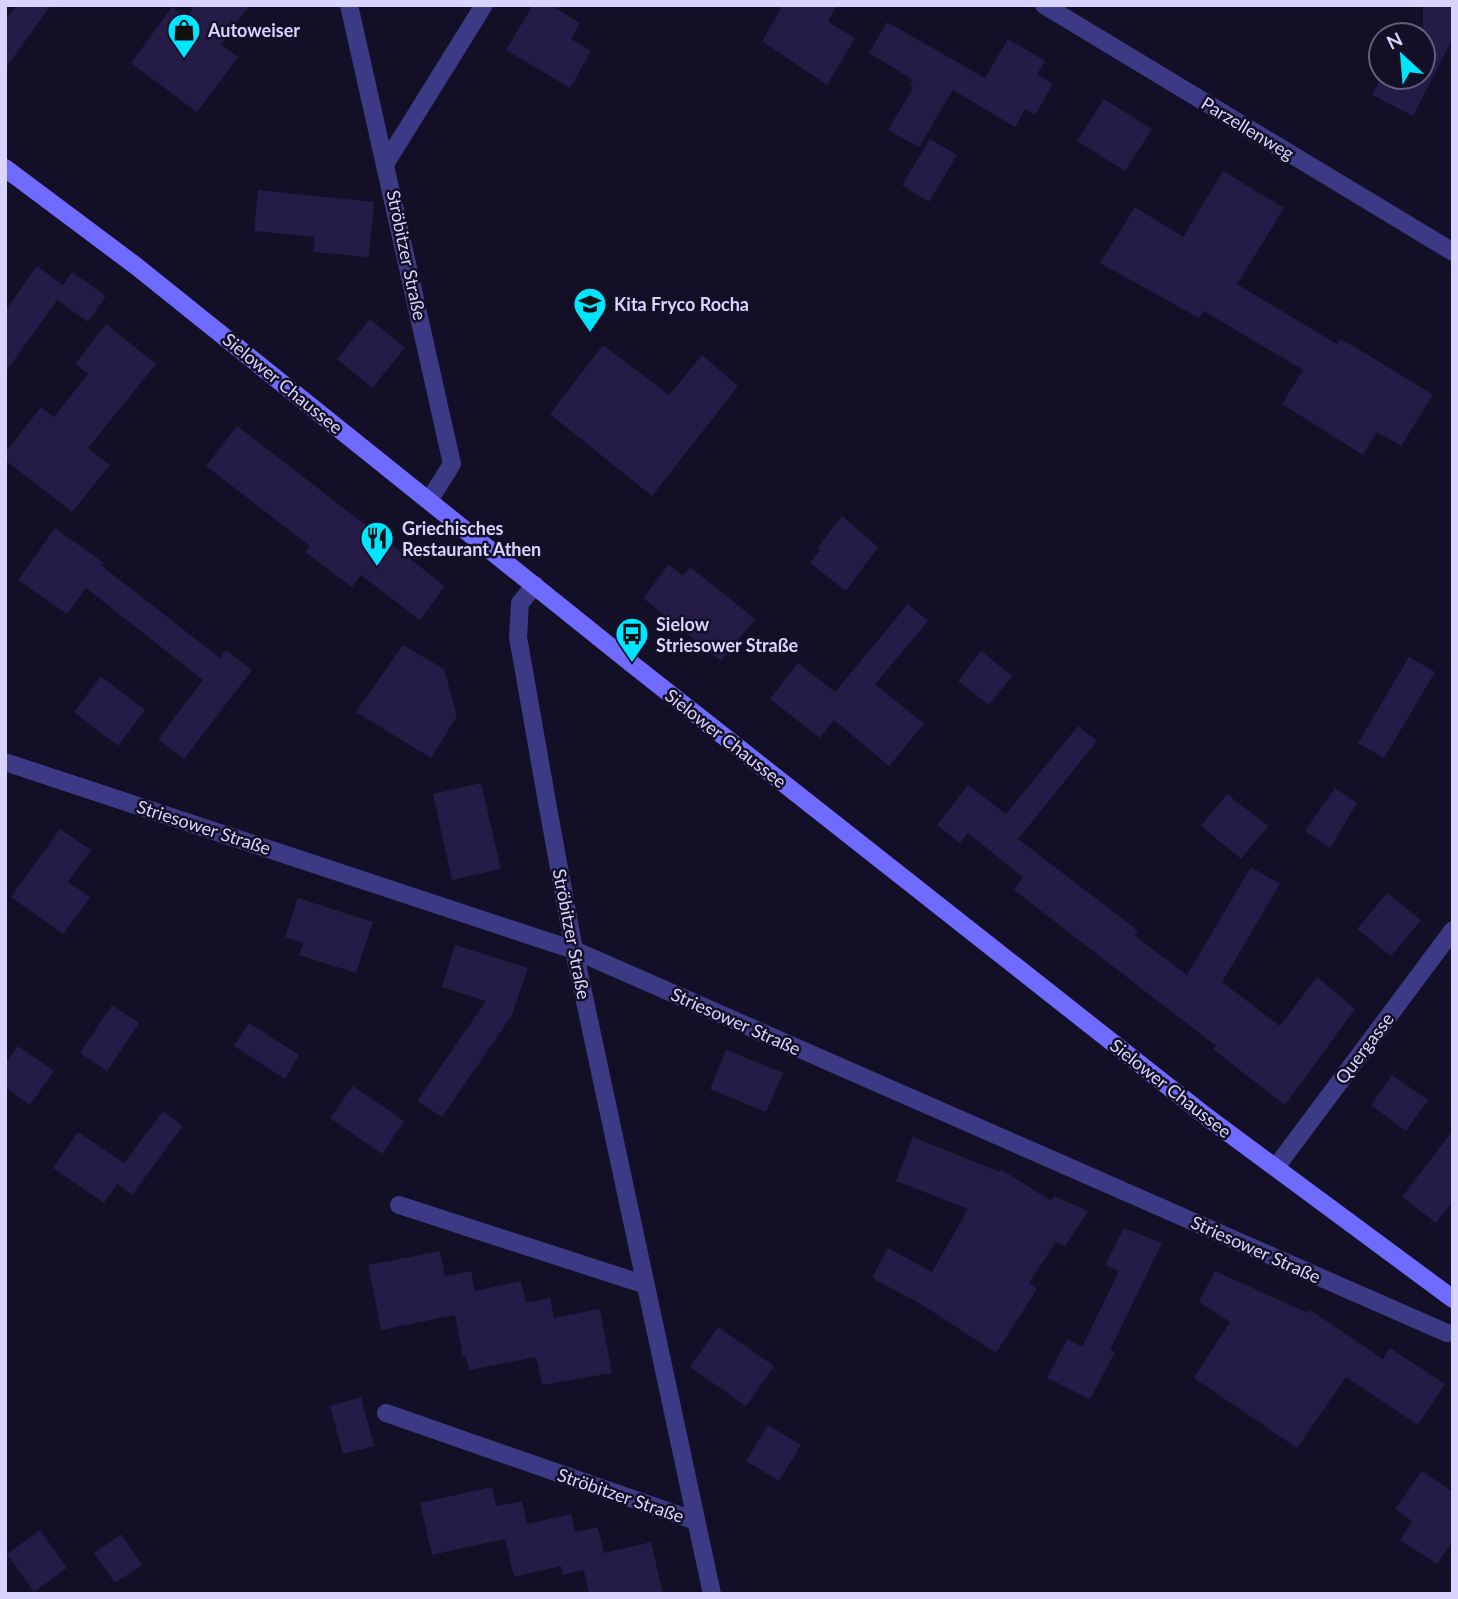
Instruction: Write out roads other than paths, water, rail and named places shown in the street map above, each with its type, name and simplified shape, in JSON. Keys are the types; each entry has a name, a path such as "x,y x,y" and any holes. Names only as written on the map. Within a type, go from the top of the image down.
{"main road":[{"name":"Sielower Chaussee","path":"5,169 136,266 1207,1118 1453,1298"}],"street":[{"name":"Ströbitzer Straße","path":"349,5 387,161 452,464 430,499"},
{"path":"387,161 484,5"},
{"name":"Parzellenweg","path":"1044,5 1453,251"},
{"name":"Ströbitzer Straße","path":"535,585 520,603 518,637 574,950 712,1594"},
{"name":"Striesower Straße","path":"5,762 574,950 1447,1333"},
{"name":"Quergasse","path":"1276,1167 1453,930"},
{"path":"399,1205 646,1285"},
{"name":"Ströbitzer Straße","path":"386,1413 696,1521"}],"place":[{"name":"Autoweiser","path":"184,60"},
{"name":"Kita Fryco Rocha","path":"590,334"},
{"name":"Griechisches Restaurant Athen","path":"377,568"},
{"name":"Sielow Striesower Straße","path":"632,664"}]}
